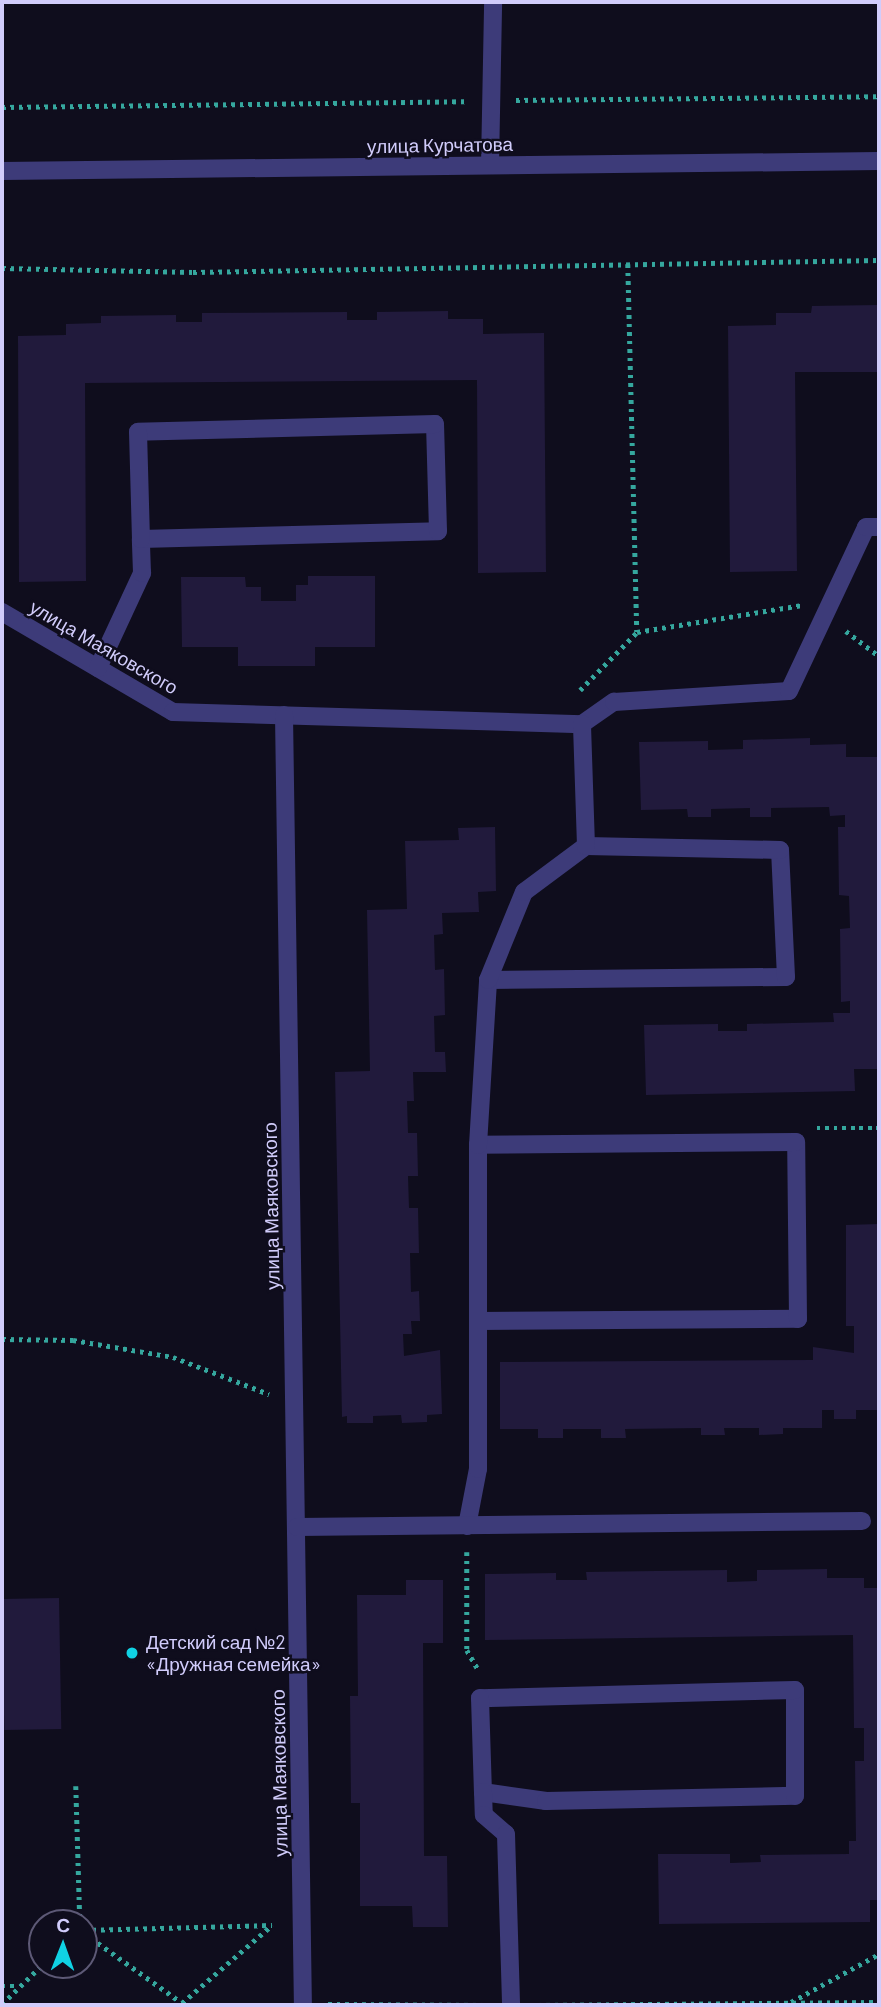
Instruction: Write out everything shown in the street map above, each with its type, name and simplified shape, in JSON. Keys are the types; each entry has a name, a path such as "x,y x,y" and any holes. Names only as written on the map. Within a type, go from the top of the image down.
{"street":[{"path":"490,165 493,2"},
{"name":"улица Курчатова","path":"2,171 879,161"},
{"path":"98,668 142,573 141,539 138,432 435,424 438,531 141,539"},
{"path":"284,715 582,724 614,702 789,691 866,527 879,527"},
{"name":"улица Маяковского","path":"2,612 173,712 284,715 303,2005"},
{"path":"582,724 586,846"},
{"path":"467,1526 478,1469 478,1145 488,980 524,892 586,846 780,850 786,977 488,980"},
{"path":"478,1145 796,1142 798,1319 478,1321"},
{"path":"297,1527 862,1521"},
{"path":"483,1792 546,1801 795,1796 795,1690 480,1698 483,1792 484,1815 506,1834 511,2005"}],"path":[{"path":"2,107 879,96"},
{"path":"2,268 193,272 879,260"},
{"path":"628,264 637,632 807,604 879,656"},
{"path":"2,1339 73,1340 173,1357 295,1404"},
{"path":"467,1526 467,1650 479,1666 480,1698"},
{"path":"76,1786 80,1909"},
{"path":"98,1931 272,1925 182,2004 98,1942"},
{"path":"790,2003 879,1954"},
{"path":"2,2004 28,1979"},
{"path":"2,1986 20,1986"},
{"path":"324,2005 879,2002"}],"building":[{"path":"879,305 879,372 795,372 797,571 730,572 728,326 776,325 776,313 811,313 812,306"},
{"path":"448,311 448,319 483,319 483,334 544,333 546,572 478,573 477,380 85,383 86,581 19,582 18,336 66,335 66,324 101,323 101,316 176,315 176,322 202,322 202,313 347,312 347,320 377,320 377,312"},
{"path":"308,576 375,576 375,647 315,647 315,666 238,666 238,647 182,647 181,577 245,577 246,587 261,587 261,601 296,601 296,585 308,585"},
{"path":"810,738 810,745 846,744 846,757 879,757 879,1069 854,1069 855,1091 646,1095 644,1025 718,1024 718,1031 747,1031 747,1024 834,1022 833,1013 850,1013 850,1001 841,1002 840,929 850,928 849,896 839,895 838,827 845,827 845,815 830,816 829,807 771,808 771,817 750,817 750,808 711,809 711,817 688,817 687,809 641,810 639,742 708,741 708,750 743,749 743,740"},
{"path":"495,827 496,891 478,892 479,912 442,913 443,934 434,935 435,970 444,969 445,1015 434,1016 435,1052 445,1052 446,1072 413,1072 414,1101 407,1101 408,1133 417,1133 418,1176 408,1176 409,1208 418,1208 419,1253 410,1253 411,1292 419,1291 420,1321 411,1321 412,1334 403,1334 404,1356 440,1350 442,1414 427,1415 427,1422 402,1423 401,1415 373,1416 373,1423 347,1423 347,1416 342,1417 335,1072 370,1071 367,910 407,909 405,841 459,840 458,828"},
{"path":"879,1224 879,1410 856,1410 856,1419 834,1419 834,1410 822,1410 822,1428 783,1428 783,1434 759,1435 759,1428 724,1428 725,1435 701,1435 701,1428 625,1429 626,1438 601,1438 601,1429 563,1429 563,1438 538,1438 538,1429 500,1429 500,1362 813,1360 813,1347 854,1353 854,1326 846,1326 846,1225"},
{"path":"827,1569 827,1578 864,1578 864,1588 879,1588 879,1900 870,1900 870,1922 659,1924 658,1854 730,1854 730,1863 761,1862 760,1855 849,1854 849,1841 856,1841 855,1761 864,1761 864,1728 854,1728 853,1635 485,1640 485,1574 556,1573 556,1580 587,1580 586,1572 727,1570 727,1582 757,1581 757,1570"},
{"path":"406,1580 443,1580 443,1643 423,1643 424,1856 447,1856 448,1927 413,1927 412,1906 360,1906 360,1803 351,1803 350,1696 358,1696 357,1595 406,1595"},
{"path":"59,1598 61,1729 4,1730 2,1599"}],"place":[{"name":"Детский сад №2 «Дружная семейка»","path":"132,1653"}]}
